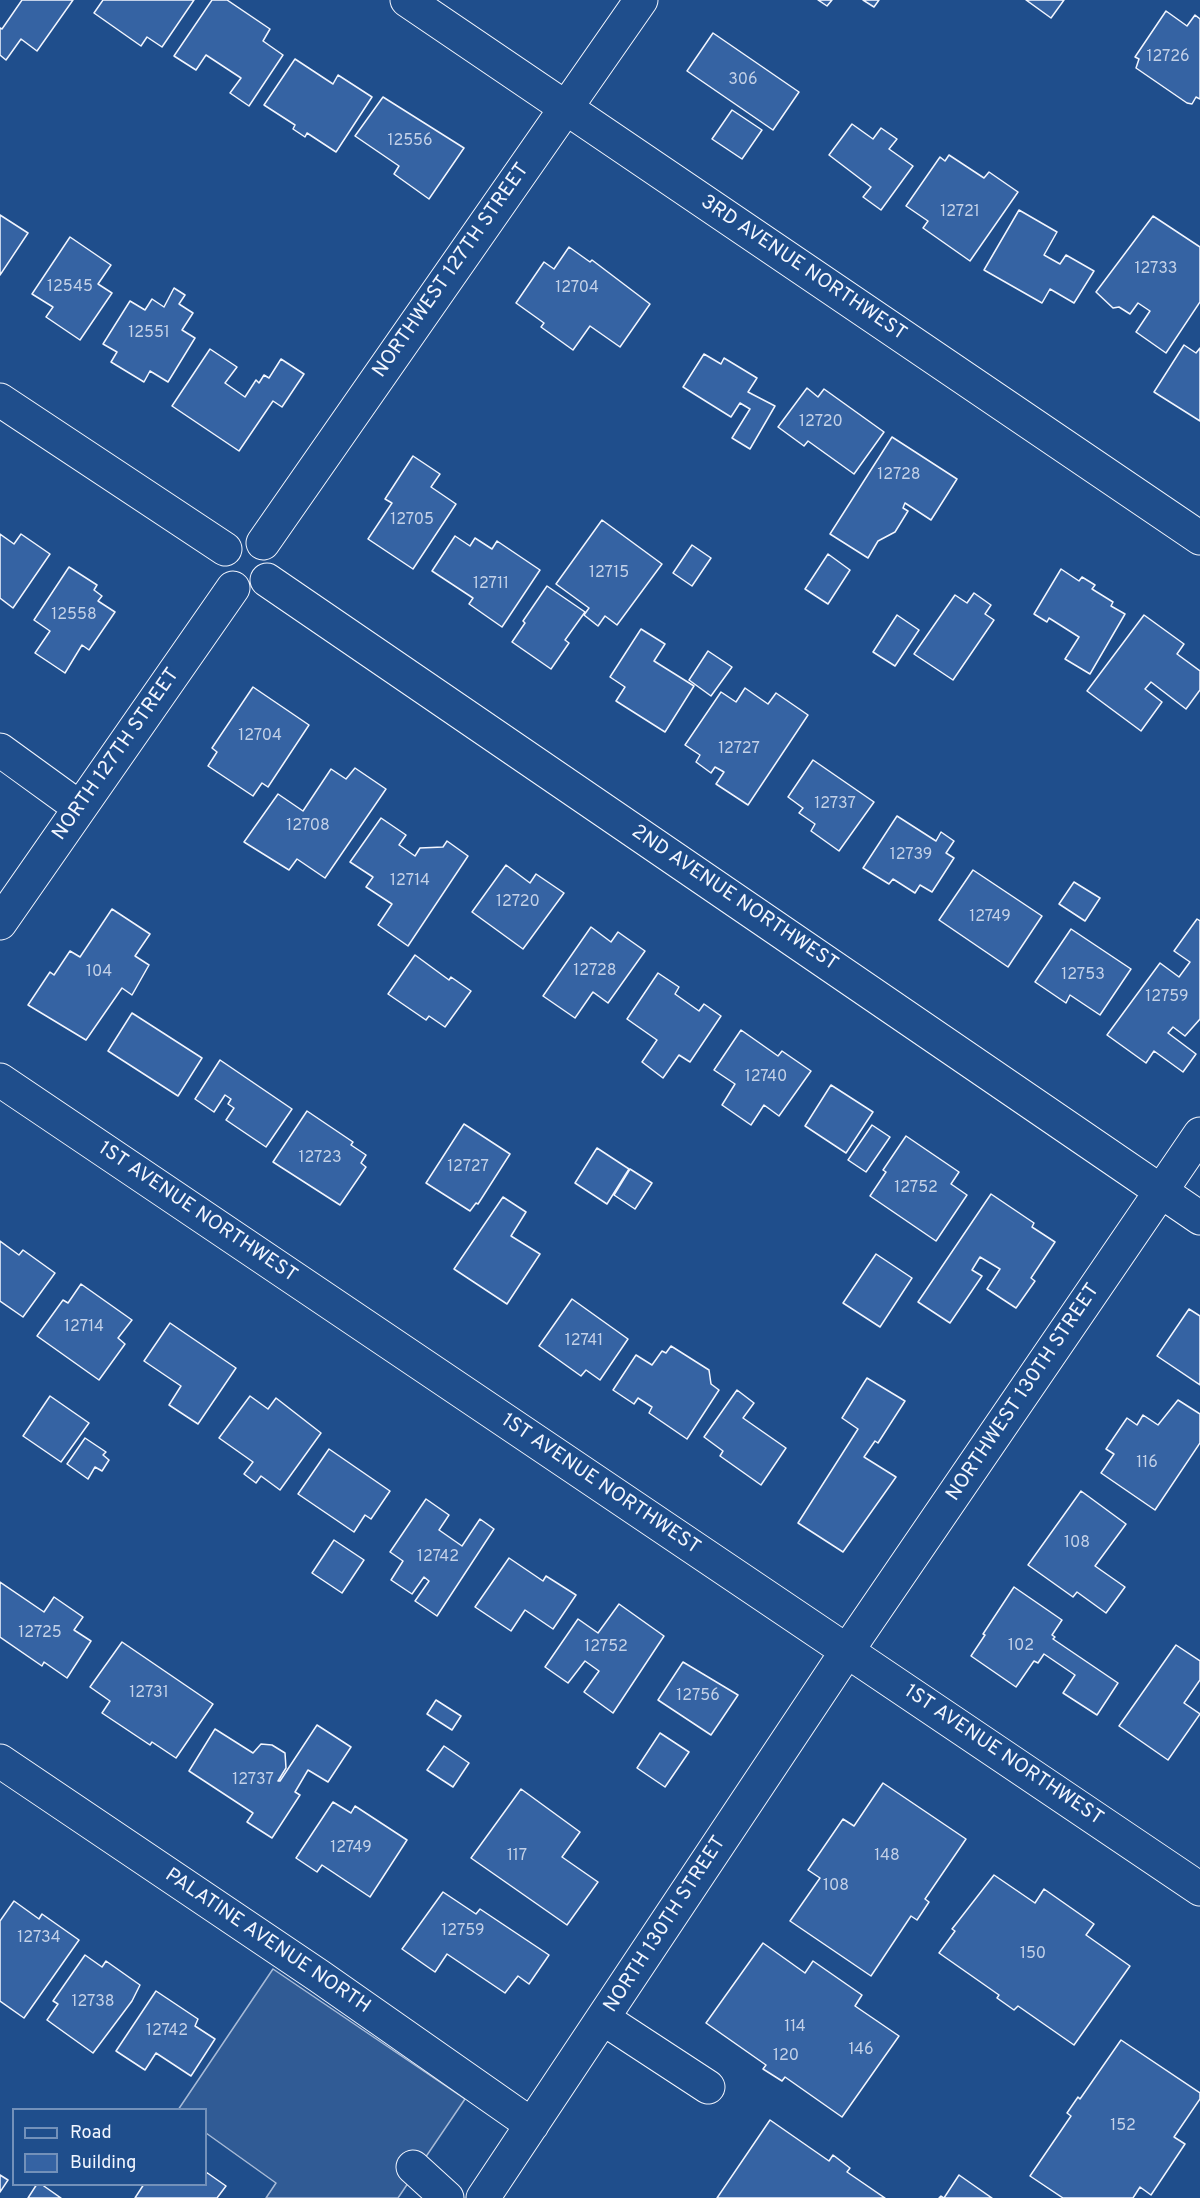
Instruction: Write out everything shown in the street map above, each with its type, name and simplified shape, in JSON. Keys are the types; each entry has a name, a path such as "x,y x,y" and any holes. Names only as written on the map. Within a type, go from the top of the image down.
{"street":[{"name":"3RD AVENUE NORTHWEST","path":"407,0 1200,538"},
{"name":"NORTHWEST 127TH STREET","path":"263,543 641,0"},
{"path":"0,400 225,549"},
{"path":"246,537 263,543 272,558 273,567 267,580 250,591 233,588 226,582 219,566 225,549 237,539 246,537"},
{"name":"2ND AVENUE NORTHWEST","path":"267,580 1200,1218"},
{"name":"NORTH 127TH STREET","path":"0,923 233,588"},
{"path":"0,750 80,808"},
{"name":"1ST AVENUE NORTHWEST","path":"0,1080 1200,1889"},
{"name":"NORTHWEST 130TH STREET","path":"847,1651 1200,1134"},
{"name":"NORTH 130TH STREET","path":"483,2198 847,1651"},
{"name":"PALATINE AVENUE NORTH","path":"0,1761 319,1976 532,2125"},
{"path":"604,2019 708,2087"},
{"path":"414,2167 447,2198"}],"shaded area":[{"path":"273,1969 465,2099 398,2198 266,2198 276,2183 207,2134 207,2108 179,2108"}],"building":[{"path":"22,0 73,0 37,51 21,39 6,60 0,55 0,28 2,29"},
{"path":"103,0 194,0 162,47 147,37 141,46 94,13"},
{"path":"212,0 227,0 270,29 263,41 283,55 249,106 230,93 241,78 206,55 196,70 174,56"},
{"path":"818,0 832,0 827,6"},
{"path":"863,0 879,0 874,7"},
{"path":"1026,0 1064,0 1051,18"},
{"path":"1166,11 1187,26 1195,15 1200,19 1200,99 1196,97 1192,104 1187,103 1136,68 1139,59 1135,57"},
{"path":"713,33 799,92 773,130 687,71"},
{"path":"295,59 333,84 338,75 372,97 336,152 307,133 305,137 293,129 295,125 264,105"},
{"path":"383,97 464,148 429,199 394,174 399,166 355,136"},
{"path":"732,110 762,130 742,159 712,139"},
{"path":"852,124 873,139 881,128 897,139 889,149 913,166 881,210 863,197 871,187 829,155"},
{"path":"949,155 984,178 989,172 1018,192 970,261 923,228 928,221 906,206 940,157 945,161"},
{"path":"1019,210 1057,232 1044,255 1060,264 1066,255 1094,271 1074,303 1050,289 1042,303 984,270"},
{"path":"0,215 28,233 0,275"},
{"path":"1153,216 1200,247 1200,302 1166,353 1136,332 1150,311 1138,303 1130,314 1119,307 1113,308 1096,292"},
{"path":"70,237 111,265 98,284 112,293 80,340 46,317 53,307 32,294"},
{"path":"569,247 590,262 592,260 650,304 620,347 590,326 573,350 541,327 544,323 516,303 544,262 554,269"},
{"path":"174,288 185,295 179,304 193,313 182,330 195,338 168,382 150,371 144,382 111,362 117,352 103,344 130,301 145,310 152,299 164,307"},
{"path":"1184,345 1196,353 1200,348 1200,421 1154,392"},
{"path":"210,349 237,367 225,383 245,397 256,380 259,383 264,375 269,378 281,359 304,374 282,407 273,401 239,451 172,406"},
{"path":"704,354 721,364 724,358 757,378 748,392 775,406 750,449 732,438 750,409 740,403 731,417 683,387"},
{"path":"807,388 818,397 824,389 884,432 854,474 808,441 804,446 778,427"},
{"path":"892,437 957,479 931,520 905,503 903,508 908,511 895,532 878,541 868,558 830,534"},
{"path":"413,456 440,474 431,487 456,504 413,569 368,539 392,503 385,499"},
{"path":"602,520 662,564 617,625 605,616 598,626 584,615 589,608 556,584"},
{"path":"0,534 14,544 21,534 50,554 13,608 0,598"},
{"path":"455,536 470,546 475,538 492,549 497,541 540,570 502,627 469,604 473,598 432,571"},
{"path":"692,545 711,558 692,586 673,573"},
{"path":"828,554 850,570 828,604 805,589"},
{"path":"69,567 97,585 94,590 102,596 98,601 115,612 89,650 82,645 65,673 35,653 50,631 34,620"},
{"path":"1061,569 1079,581 1082,577 1095,585 1092,589 1113,602 1111,606 1125,614 1090,674 1065,659 1079,637 1049,618 1047,622 1034,614"},
{"path":"547,586 585,612 565,640 569,643 551,669 512,642 525,623 523,621"},
{"path":"974,593 991,605 985,614 994,620 953,680 914,654 955,595 967,603"},
{"path":"897,615 919,630 895,666 873,652"},
{"path":"1144,615 1184,644 1177,654 1200,671 1200,690 1186,709 1151,682 1145,689 1162,702 1141,731 1087,691"},
{"path":"641,629 665,644 654,661 694,686 665,732 616,701 625,687 610,677"},
{"path":"708,651 732,667 711,696 689,680"},
{"path":"253,687 309,725 268,787 262,783 253,796 208,766 217,752 212,748"},
{"path":"745,688 768,704 776,693 808,715 748,805 716,784 724,772 715,767 711,773 696,762 700,755 685,745 721,692 736,702"},
{"path":"813,760 874,802 839,851 811,831 815,824 799,813 803,808 788,797"},
{"path":"355,768 386,789 325,878 297,859 289,870 244,842 278,794 303,811 331,769 346,779"},
{"path":"897,816 936,841 941,832 954,841 946,853 954,858 932,892 920,885 915,893 893,879 889,884 863,868"},
{"path":"381,818 406,835 399,845 415,856 420,848 443,847 447,841 468,856 408,946 378,925 392,904 366,887 373,877 350,862"},
{"path":"506,865 530,883 536,874 564,893 523,949 472,912"},
{"path":"973,870 1042,916 1008,967 939,920"},
{"path":"1074,882 1100,898 1085,921 1059,904"},
{"path":"112,909 150,934 135,956 149,965 132,995 122,988 86,1040 28,1005 50,972 54,975 70,951 80,957"},
{"path":"1197,919 1200,921 1200,1019 1185,1036 1173,1027 1168,1033 1196,1054 1183,1072 1154,1051 1146,1063 1107,1035 1160,963 1179,977 1190,962 1174,951"},
{"path":"591,927 611,942 618,932 645,951 608,1003 593,992 575,1018 543,996"},
{"path":"1071,929 1131,969 1100,1015 1070,995 1066,1003 1035,982"},
{"path":"415,955 449,980 451,977 471,991 445,1027 429,1016 426,1020 388,994"},
{"path":"658,973 679,987 675,994 699,1011 704,1004 721,1016 690,1062 679,1055 663,1078 642,1062 657,1040 627,1019"},
{"path":"132,1013 202,1058 178,1096 108,1051"},
{"path":"741,1030 778,1056 782,1051 811,1071 779,1116 764,1105 751,1125 722,1105 735,1084 714,1070"},
{"path":"220,1060 292,1109 266,1147 226,1120 234,1108 228,1104 231,1099 225,1095 214,1112 195,1099"},
{"path":"831,1085 873,1112 846,1153 805,1126"},
{"path":"307,1111 353,1142 351,1145 366,1155 361,1163 366,1167 340,1205 273,1162"},
{"path":"464,1124 510,1154 478,1204 476,1203 470,1211 426,1183"},
{"path":"872,1125 890,1137 866,1172 848,1160"},
{"path":"906,1136 959,1172 951,1184 967,1195 936,1241 870,1196 886,1172 883,1170"},
{"path":"597,1148 629,1169 607,1204 575,1183"},
{"path":"630,1169 652,1183 635,1209 614,1195"},
{"path":"991,1194 1034,1223 1032,1227 1055,1242 1031,1278 1035,1281 1016,1308 987,1289 1000,1269 980,1257 972,1270 982,1276 950,1323 918,1302"},
{"path":"503,1197 526,1212 511,1236 540,1254 507,1304 454,1269"},
{"path":"0,1241 19,1255 23,1250 55,1273 23,1317 0,1301"},
{"path":"876,1254 912,1278 880,1327 843,1303"},
{"path":"81,1284 132,1320 118,1338 125,1344 99,1380 37,1336 63,1300 68,1303"},
{"path":"572,1299 628,1339 600,1380 586,1370 581,1376 539,1346"},
{"path":"1189,1309 1200,1316 1200,1385 1157,1356"},
{"path":"170,1323 236,1368 198,1424 169,1405 181,1386 144,1361"},
{"path":"671,1346 709,1370 711,1384 719,1390 687,1439 649,1413 652,1407 638,1398 634,1404 613,1390 636,1355 652,1365 662,1351 666,1353"},
{"path":"867,1378 905,1401 878,1443 875,1441 864,1457 896,1477 843,1552 798,1523 858,1429 842,1418"},
{"path":"737,1390 754,1403 743,1418 786,1448 761,1485 720,1456 723,1451 704,1437"},
{"path":"50,1396 89,1423 61,1462 23,1436"},
{"path":"250,1396 268,1409 276,1398 321,1433 280,1490 261,1476 256,1483 244,1474 253,1462 219,1438"},
{"path":"1178,1400 1200,1414 1200,1443 1155,1510 1101,1473 1114,1454 1106,1449 1127,1418 1137,1425 1143,1415 1158,1425"},
{"path":"85,1438 106,1452 103,1455 109,1460 102,1471 95,1467 88,1479 67,1464"},
{"path":"329,1449 390,1491 371,1519 365,1515 354,1532 298,1494"},
{"path":"1081,1491 1126,1524 1095,1566 1125,1587 1106,1613 1077,1592 1073,1597 1028,1565"},
{"path":"426,1499 449,1515 439,1530 462,1546 480,1519 494,1529 437,1616 415,1601 429,1581 424,1577 412,1594 391,1580 403,1561 390,1552"},
{"path":"334,1540 364,1560 342,1593 312,1573"},
{"path":"509,1558 543,1581 546,1576 576,1595 553,1629 525,1610 511,1631 475,1607"},
{"path":"0,1582 44,1612 54,1597 83,1617 74,1630 91,1641 67,1678 44,1662 42,1666 0,1637"},
{"path":"1014,1587 1062,1620 1052,1635 1055,1637 1053,1639 1118,1683 1097,1715 1063,1693 1075,1675 1044,1654 1038,1663 1034,1661 1016,1687 971,1656"},
{"path":"619,1604 664,1636 613,1713 584,1692 599,1671 585,1661 568,1683 545,1667 578,1619 598,1633"},
{"path":"122,1642 213,1704 176,1758 152,1742 150,1745 102,1713 110,1701 90,1687"},
{"path":"1176,1645 1200,1661 1200,1680 1184,1703 1200,1714 1168,1760 1119,1726"},
{"path":"683,1662 738,1695 711,1735 658,1700"},
{"path":"436,1700 461,1716 452,1730 427,1714"},
{"path":"317,1725 351,1747 328,1782 308,1770 295,1792 300,1795 272,1838 247,1822 253,1813 189,1771 215,1729 253,1753 261,1744 272,1745 285,1753 286,1768 278,1781 280,1781"},
{"path":"660,1733 689,1752 665,1787 637,1768"},
{"path":"444,1746 469,1763 453,1787 427,1770"},
{"path":"883,1783 966,1839 925,1899 929,1902 917,1920 911,1916 871,1976 790,1921 820,1878 808,1870 843,1819 854,1826"},
{"path":"521,1789 580,1832 562,1857 598,1882 567,1925 471,1858"},
{"path":"333,1802 351,1813 355,1806 407,1840 370,1897 322,1865 317,1872 296,1858"},
{"path":"994,1875 1035,1903 1044,1889 1094,1924 1086,1935 1130,1966 1074,2045 1018,2006 1014,2010 997,1998 999,1995 939,1953 955,1931 952,1929"},
{"path":"443,1892 476,1914 480,1909 549,1955 529,1984 518,1976 505,1993 447,1954 435,1972 402,1949"},
{"path":"14,1901 39,1919 42,1914 79,1940 24,2018 0,2001 0,1921"},
{"path":"763,1943 805,1973 813,1961 862,1995 855,2006 899,2036 842,2117 785,2077 782,2081 763,2069 766,2065 706,2023"},
{"path":"85,1955 102,1967 106,1961 140,1985 132,2001 93,2053 47,2020 58,2004 53,2001"},
{"path":"156,1991 198,2019 195,2026 215,2039 191,2076 156,2053 145,2070 116,2051"},
{"path":"1121,2040 1200,2093 1200,2099 1174,2137 1185,2144 1151,2195 1140,2187 1133,2198 1063,2198 1030,2176 1071,2116 1067,2113 1078,2097 1080,2099"},
{"path":"770,2120 829,2161 833,2155 850,2168 847,2172 885,2198 717,2198"},
{"path":"207,2173 226,2186 217,2198 135,2198 143,2186 207,2186"},
{"path":"0,2175 8,2180 0,2192"},
{"path":"959,2175 992,2198 944,2198"},
{"path":"36,2186 44,2186 61,2198 28,2198"}]}
